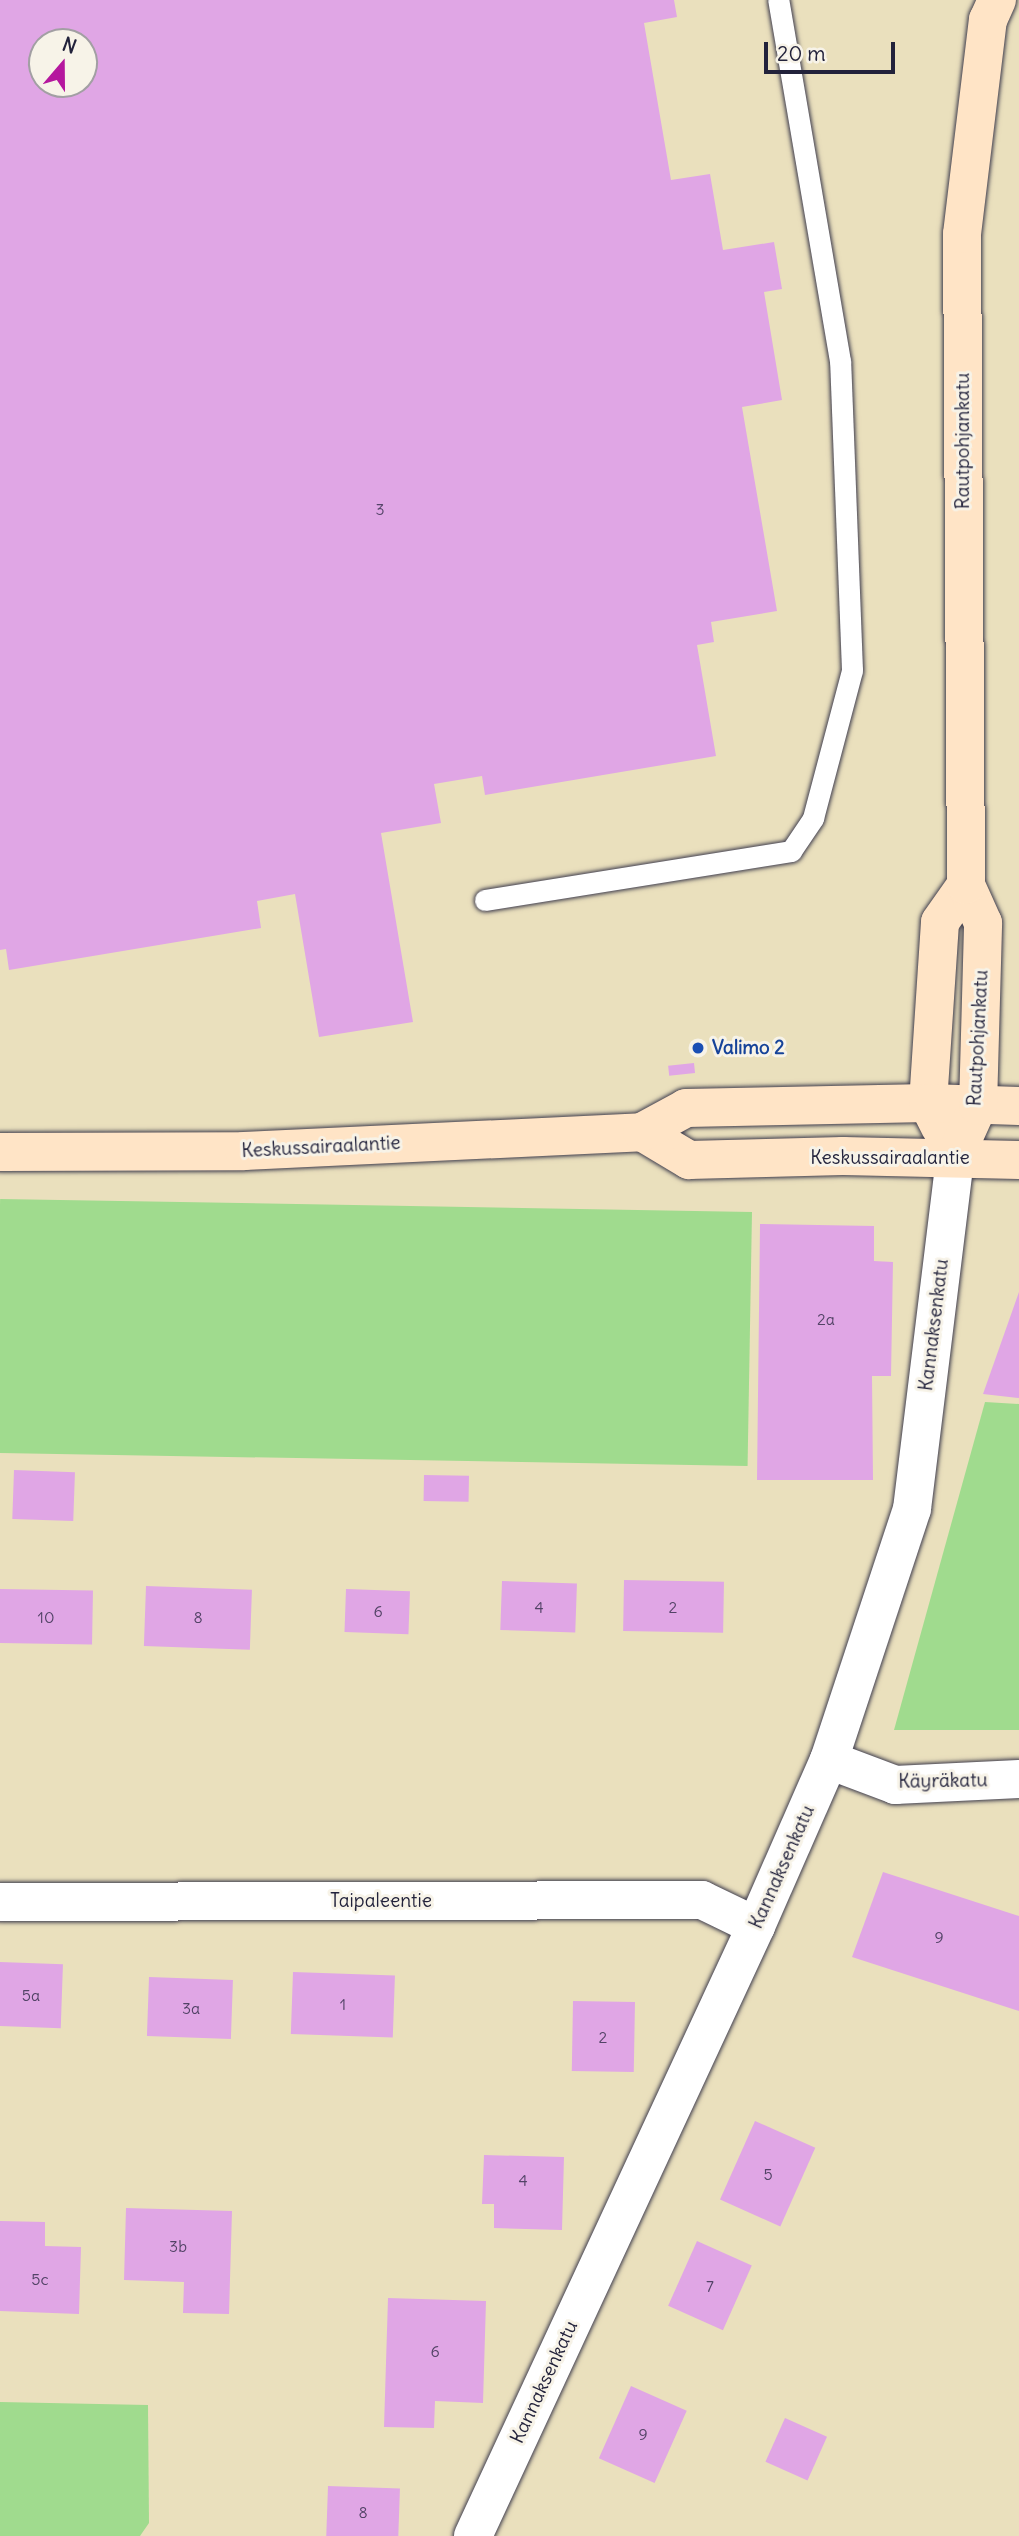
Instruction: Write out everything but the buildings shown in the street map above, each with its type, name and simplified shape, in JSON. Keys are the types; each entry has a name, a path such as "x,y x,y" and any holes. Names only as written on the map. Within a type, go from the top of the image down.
{"street":[{"name":"Rautpohjankatu","path":"955,1157 978,1106 983,923 966,885 962,234 988,20 997,0"},
{"path":"955,1157 928,1104 940,922 966,885"},
{"name":"Keskussairaalantie","path":"0,1152 244,1151 642,1132 687,1108 928,1104 1019,1106"},
{"name":"Keskussairaalantie","path":"642,1132 689,1160 955,1157 1019,1160"},
{"name":"Kannaksenkatu","path":"473,2536 756,1926 829,1760 912,1509 955,1157"},
{"name":"Käyräkatu","path":"829,1760 895,1785 1019,1779"},
{"name":"Taipaleentie","path":"0,1902 702,1900 756,1926"}],"lane":[{"path":"485,900 791,851 813,818 852,670 840,374 778,0"}],"green space":[{"path":"0,1199 752,1212 748,1466 0,1453"},
{"path":"985,1402 1019,1404 1019,1730 894,1730"},
{"path":"0,2402 148,2405 149,2523 140,2536 0,2536"}],"place":[{"name":"Valimo 2","path":"698,1048"}]}
